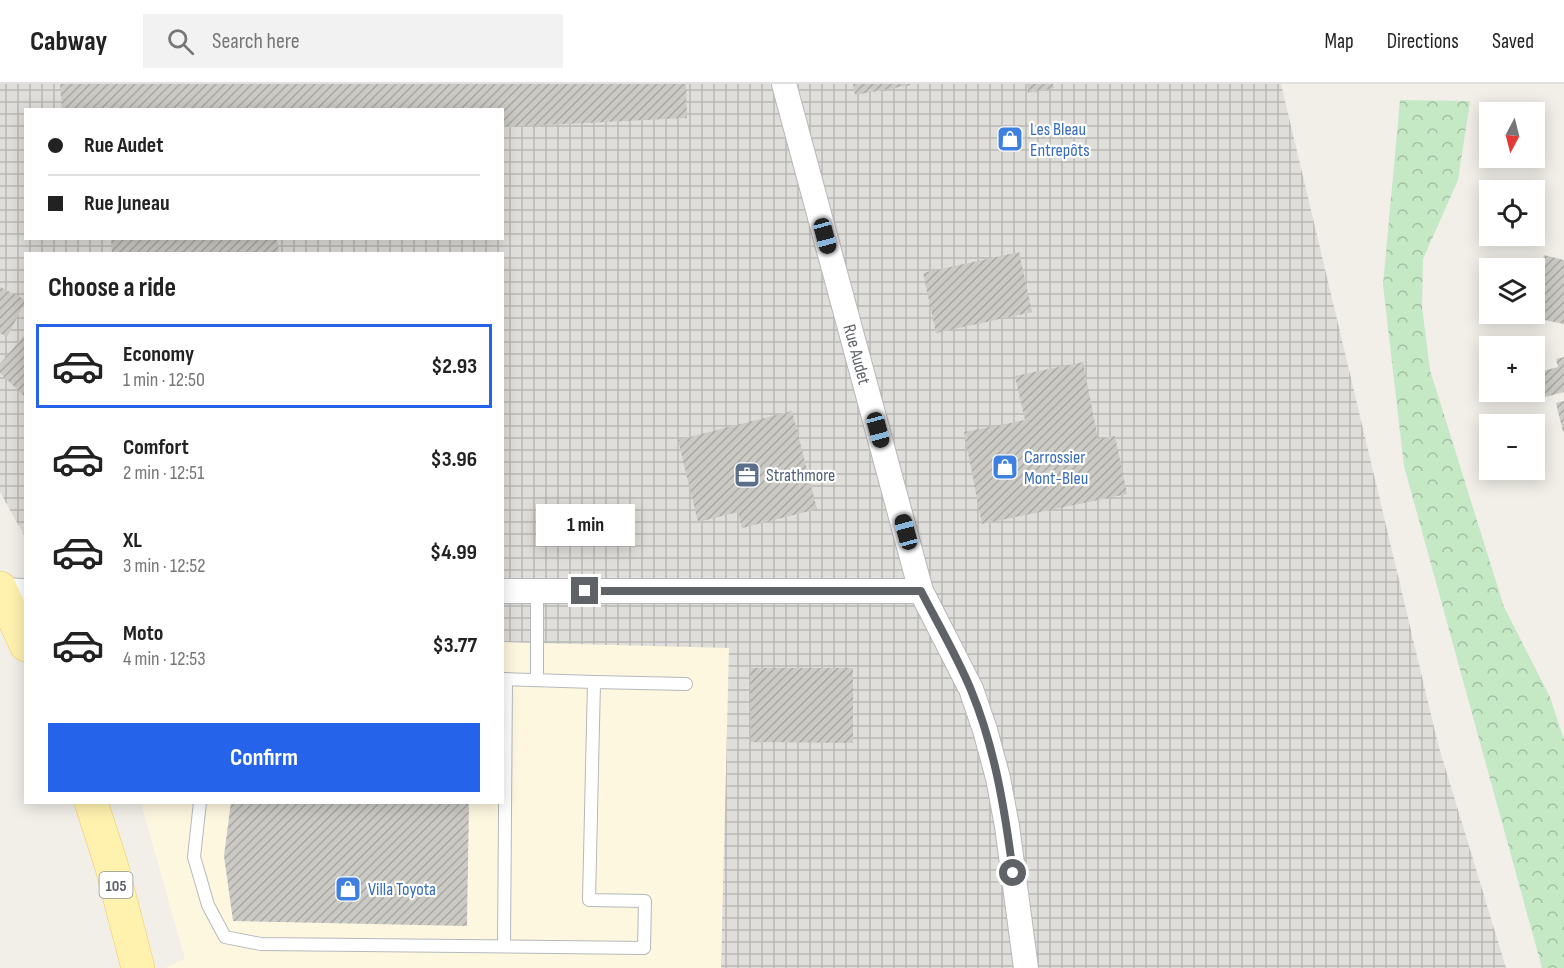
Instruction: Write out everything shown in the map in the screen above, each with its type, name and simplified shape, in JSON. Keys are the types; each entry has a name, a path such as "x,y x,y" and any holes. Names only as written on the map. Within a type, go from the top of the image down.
{"main road":[{"path":"9,590 24,639"},
{"name":"105","path":"92,804 111,864 138,968"}],"street":[{"name":"Rue Audet","path":"784,84 921,591 971,689 985,730 998,778 1007,826 1026,968"},
{"path":"504,591 921,591"}],"lane":[{"path":"537,591 537,680"},
{"path":"504,946 504,679 686,684"},
{"path":"200,804 194,857 208,905 225,936 261,944 644,948 645,901 589,900 594,682"}],"shaded area":[{"path":"0,84 1281,84 1438,744 1506,968 721,968 729,648 504,642 504,252 24,252 24,535 0,492"},
{"path":"504,642 729,647 725,968 165,968 185,959 141,804 504,804"}],"green space":[{"path":"1400,100 1470,101 1458,180 1423,259 1422,307 1430,370 1504,607 1550,697 1564,740 1564,968 1542,968 1404,466 1383,285"}],"building":[{"path":"60,84 686,84 687,118 504,127 504,108 62,108"},
{"path":"853,84 911,84 911,85 855,95"},
{"path":"1027,84 1053,84 1054,88 1028,93"},
{"path":"111,240 277,240 279,252 112,252"},
{"path":"1019,252 1032,312 936,333 923,273"},
{"path":"1544,255 1564,260 1564,324 1545,320"},
{"path":"0,287 24,299 24,304 7,337 0,333"},
{"path":"24,335 24,396 0,373 0,364"},
{"path":"1564,357 1564,392 1545,397 1545,370 1558,367 1556,359"},
{"path":"1083,362 1098,439 1115,436 1127,494 982,524 964,432 1025,420 1015,376"},
{"path":"1564,401 1564,432 1563,432 1556,403"},
{"name":"Strathmore","path":"792,411 817,509 742,528 738,512 698,522 678,440"},
{"path":"750,668 853,668 853,743 751,742"},
{"name":"Villa Toyota","path":"231,804 469,804 467,926 233,921 224,856"}],"place":[{"name":"Les Bleau Entrepôts","path":"1010,139"},
{"name":"Carrossier Mont-Bleu","path":"1005,467"},
{"name":"Strathmore","path":"747,475"},
{"name":"Villa Toyota","path":"348,889"}],"route":[{"path":"585,591 921,591 971,689 985,730 998,778 1013,873"}]}
